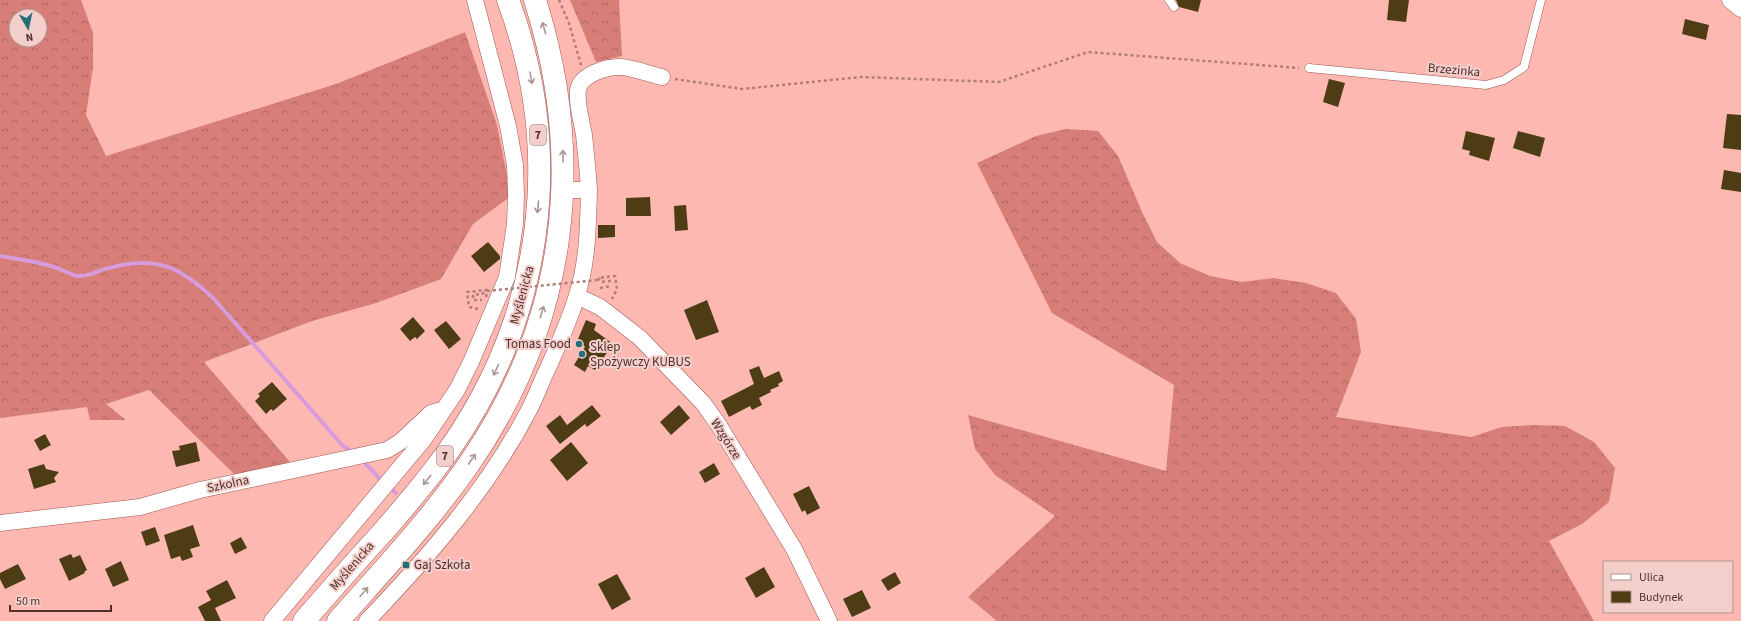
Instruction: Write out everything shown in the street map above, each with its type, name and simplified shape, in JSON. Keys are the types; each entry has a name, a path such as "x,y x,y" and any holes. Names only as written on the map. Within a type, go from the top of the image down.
{"highway":[{"name":"Myślenicka","path":"304,621 414,496 448,452 485,392 502,355 524,294 534,244 539,195 539,153 537,120 530,72 508,0"},
{"name":"Myślenicka","path":"338,621 440,503 471,460 503,409 530,349 551,278 561,214 563,190 563,148 558,98 550,49 535,0"}],"street":[{"path":"272,621 424,439 442,413 457,390 471,362 489,306 507,277 512,252 516,195 515,166 508,126 475,0"},
{"path":"1730,0 1741,9"},
{"path":"367,621 432,550 480,488 530,410 554,355 577,296 587,246 589,190 587,157 578,90 584,79 606,69 621,67 662,77"},
{"path":"563,190 589,190"},
{"name":"Wzgórze","path":"577,296 606,311 640,338 703,403 794,549 829,621"},
{"path":"530,349 554,355"},
{"name":"Szkolna","path":"0,523 140,507 200,490 387,450 400,442 431,413 437,411 442,413"}],"lane":[{"name":"Brzezinka","path":"1309,68 1486,85 1504,80 1524,67 1542,0"}],"path":[{"path":"559,0 569,23 584,79"},
{"path":"662,77 742,89 861,77 999,82 1088,52 1309,68"},
{"path":"599,281 598,278 615,276 617,289 606,311"},
{"path":"599,281 611,281"},
{"path":"478,300 473,300 473,295 599,281 616,281"},
{"path":"600,288 612,286"},
{"path":"486,293 467,292 469,307 489,306"},
{"path":"486,293 473,295 473,300 489,306"},
{"path":"486,293 489,306"}],"green space":[{"path":"0,0 81,0 93,33 93,67 86,115 106,156 336,84 465,32 497,125 511,196 473,224 441,279 376,303 312,321 204,362 290,462 237,477 149,390 106,404 126,420 90,420 87,407 0,418"},
{"path":"570,0 619,0 622,56 596,62"},
{"path":"1066,129 1098,131 1118,156 1157,242 1180,263 1210,276 1241,282 1273,278 1306,283 1336,293 1356,319 1361,352 1336,417 1471,437 1502,427 1533,425 1565,426 1594,442 1615,468 1609,502 1582,524 1549,541 1594,621 997,621 968,597 1055,516 995,475 975,449 968,415 1166,471 1174,385 1052,313 977,163 1036,136"}],"building":[{"path":"1176,0 1201,0 1198,12 1179,7"},
{"path":"1389,0 1409,0 1406,22 1387,20"},
{"path":"1685,19 1709,25 1706,40 1682,34"},
{"path":"1329,79 1345,83 1338,107 1323,102"},
{"path":"1727,114 1741,115 1741,150 1723,148"},
{"path":"1466,131 1495,138 1489,161 1469,155 1470,151 1462,149"},
{"path":"1518,131 1545,138 1540,157 1513,148"},
{"path":"1724,170 1741,173 1741,192 1721,189"},
{"path":"650,197 651,216 626,216 626,198"},
{"path":"686,205 688,230 675,231 674,206"},
{"path":"598,225 615,225 615,237 598,238"},
{"path":"488,242 500,256 500,259 484,272 471,256"},
{"path":"707,300 719,332 696,340 684,310"},
{"path":"413,317 425,331 417,339 415,337 410,341 400,329"},
{"path":"586,320 596,324 594,330 613,344 595,370 588,366 585,372 574,365 585,347 578,339"},
{"path":"446,321 461,339 449,349 434,330"},
{"path":"759,366 764,378 779,371 783,381 778,384 779,386 770,390 771,392 759,398 762,405 752,410 750,406 729,417 721,401 754,384 749,370"},
{"path":"272,382 287,399 273,411 271,409 266,414 255,401 260,396 258,394"},
{"path":"592,405 601,416 587,427 585,424 560,444 546,426 560,415 567,425"},
{"path":"679,405 690,418 671,435 660,422"},
{"path":"45,434 51,445 40,451 34,440"},
{"path":"196,442 200,461 176,467 172,451 180,450 179,446"},
{"path":"571,442 588,463 567,481 550,460"},
{"path":"714,463 720,474 705,483 699,472"},
{"path":"44,464 46,469 59,472 54,478 56,482 34,489 28,469"},
{"path":"809,486 820,508 807,515 805,510 802,512 793,494"},
{"path":"193,525 200,546 190,549 193,557 182,561 180,556 171,559 164,535"},
{"path":"155,527 160,541 146,546 141,532"},
{"path":"241,537 247,548 235,554 230,543"},
{"path":"71,554 73,558 80,555 87,570 84,572 85,573 69,581 59,559"},
{"path":"121,561 129,580 113,587 105,569"},
{"path":"18,564 26,579 5,589 0,579 0,573"},
{"path":"764,567 775,587 756,598 745,578"},
{"path":"895,572 901,583 888,591 881,580"},
{"path":"617,574 631,599 612,610 598,584"},
{"path":"227,580 236,598 215,608 221,621 205,621 198,607 211,600 206,591"},
{"path":"862,590 871,608 852,617 843,599"}],"waterway":[{"path":"0,256 45,264 77,276 126,264 141,263 167,267 179,272 202,288 214,299 343,446 353,452"},
{"path":"363,461 383,482"},
{"path":"390,488 396,493"}],"place":[{"name":"Tomas Food","path":"579,344"},
{"name":"Sklep Spożywczy KUBUS","path":"582,354"},
{"name":"Gaj Szkoła","path":"406,565"}]}
